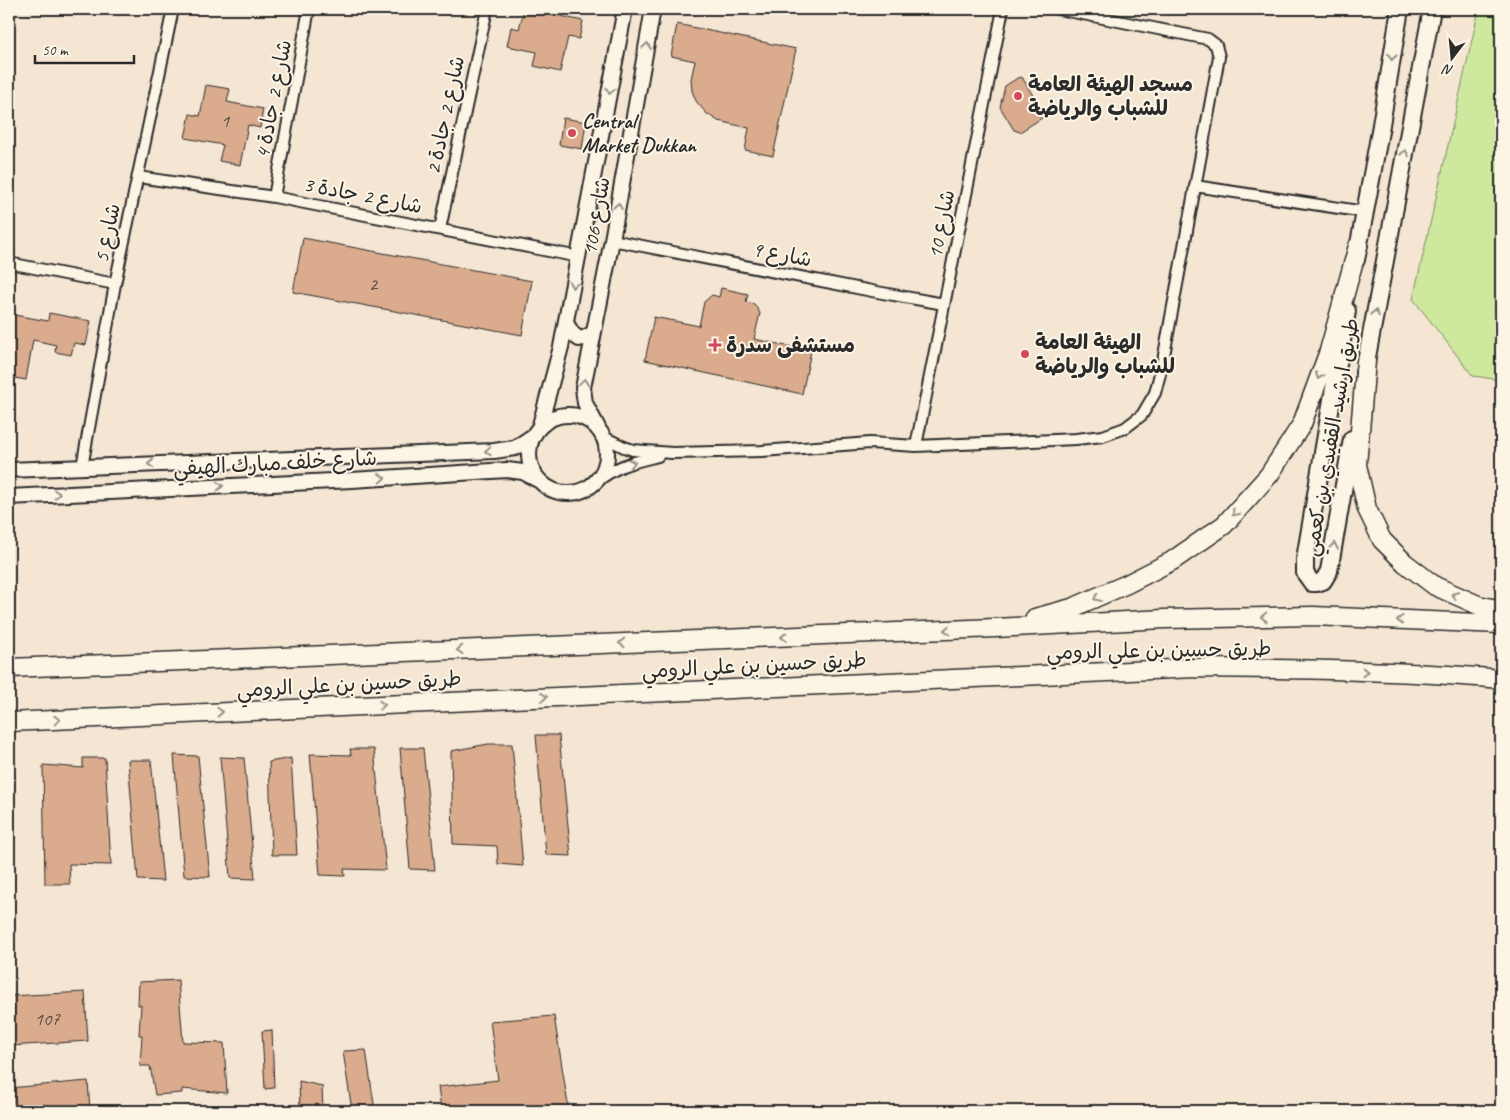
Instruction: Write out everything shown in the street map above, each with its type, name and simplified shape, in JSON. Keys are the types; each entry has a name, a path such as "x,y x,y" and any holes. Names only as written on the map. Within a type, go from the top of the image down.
{"highway":[{"path":"995,628 1072,608 1127,584 1172,561 1224,525 1269,475 1302,424 1328,351 1358,246"},
{"path":"1366,361 1357,466 1367,509 1382,540 1406,563 1435,586 1478,605 1501,610"},
{"name":"طريق حسين بن علي الرومي","path":"9,668 995,628 1164,619 1313,616 1501,624"},
{"name":"طريق حسين بن علي الرومي","path":"9,722 1195,668 1316,670 1501,679"}],"main road":[{"name":"طريق ارشيد القفيدي بن كعمي","path":"1400,9 1304,559 1305,573 1312,582 1316,583 1323,581 1327,577 1331,564 1366,361 1432,9"}],"street":[{"name":"شارع 5","path":"82,467 115,284 173,9"},
{"name":"شارع 2 جادة 4","path":"274,197 309,9"},
{"name":"شارع 2 جادة 2","path":"440,230 487,9"},
{"name":"شارع 106","path":"536,430 559,355 566,323 625,9"},
{"name":"شارع 106","path":"601,432 585,403 583,388 612,240 653,9"},
{"name":"شارع 10","path":"916,446 1003,9"},
{"path":"672,453 626,464 612,470 585,490 571,493 557,492 548,488 533,471 529,460 529,447 536,430 551,418 563,414 576,415 588,419 601,432 624,447 633,450 672,453 762,451 870,443 916,446 1076,439 1103,436 1125,428 1142,415 1155,393 1162,366 1219,57 1216,45 1208,39 1058,9"},
{"name":"شارع 2 جادة 3","path":"138,176 274,197 579,257"},
{"path":"1195,186 1365,212"},
{"name":"شارع 9","path":"612,240 944,304"},
{"path":"9,263 115,284"},
{"path":"566,323 572,333 579,339 593,333"},
{"name":"شارع خلف مبارك الهيفي","path":"9,470 494,451 515,448 536,430"},
{"path":"596,482 603,472 607,461 608,448 601,432"},
{"name":"شارع خلف مبارك الهيفي","path":"9,497 352,480 506,470 523,472 540,481"}],"green space":[{"path":"1479,9 1501,9 1501,380 1473,376 1413,299"}],"building":[{"path":"524,9 548,9 547,13 583,21 579,39 568,37 560,72 534,66 537,52 507,46 511,27 519,29"},
{"path":"677,24 796,49 773,156 745,150 749,128 718,121 706,113 696,101 692,91 691,79 695,61 671,56"},
{"name":"مسجد الهيئة العامة للشباب والرياضة","path":"1022,77 1045,116 1020,132 1014,130 1000,107 1005,86"},
{"path":"206,85 230,89 227,102 263,109 260,128 248,125 240,165 219,161 223,145 185,138 190,114 200,116"},
{"name":"Central Market Dukkan","path":"563,118 586,122 582,149 559,145"},
{"path":"303,238 532,281 522,335 293,292"},
{"name":"مستشفى سدرة","path":"721,288 748,294 746,302 754,304 760,313 754,339 811,351 802,394 645,360 654,317 699,326 704,302 712,295 719,297"},
{"path":"49,313 91,321 86,345 74,343 71,355 55,352 56,345 33,340 26,380 9,377 9,314 48,321"},
{"path":"536,735 559,735 571,856 546,855"},
{"path":"488,744 512,744 523,866 498,864 497,846 453,844 451,751"},
{"path":"400,748 423,748 435,870 410,869"},
{"path":"350,749 374,749 386,870 344,869 345,876 320,875 310,754 351,755"},
{"path":"174,755 198,756 210,877 184,876"},
{"path":"220,757 244,758 255,879 230,878"},
{"path":"83,758 105,758 111,865 69,864 70,884 45,884 43,765 83,768"},
{"path":"291,758 297,855 272,855 269,762"},
{"path":"128,760 151,760 163,881 138,880"},
{"path":"178,980 183,1042 224,1043 227,1093 182,1089 182,1093 155,1095 150,1066 140,1066 142,1035 139,1035 141,1005 138,1005 139,982"},
{"path":"85,992 88,1041 9,1046 9,996"},
{"path":"554,1016 569,1111 441,1111 438,1087 498,1080 490,1021"},
{"path":"272,1030 274,1088 265,1089 262,1031"},
{"path":"366,1050 375,1111 352,1111 343,1051"},
{"path":"88,1081 90,1111 9,1111 9,1088"},
{"path":"299,1081 322,1086 323,1111 300,1111"}],"place":[{"name":"مسجد الهيئة العامة للشباب والرياضة","path":"1018,96"},
{"name":"Central Market Dukkan","path":"572,133"},
{"name":"مستشفى سدرة","path":"715,345"},
{"name":"الهيئة العامة للشباب والرياضة","path":"1025,354"}]}
